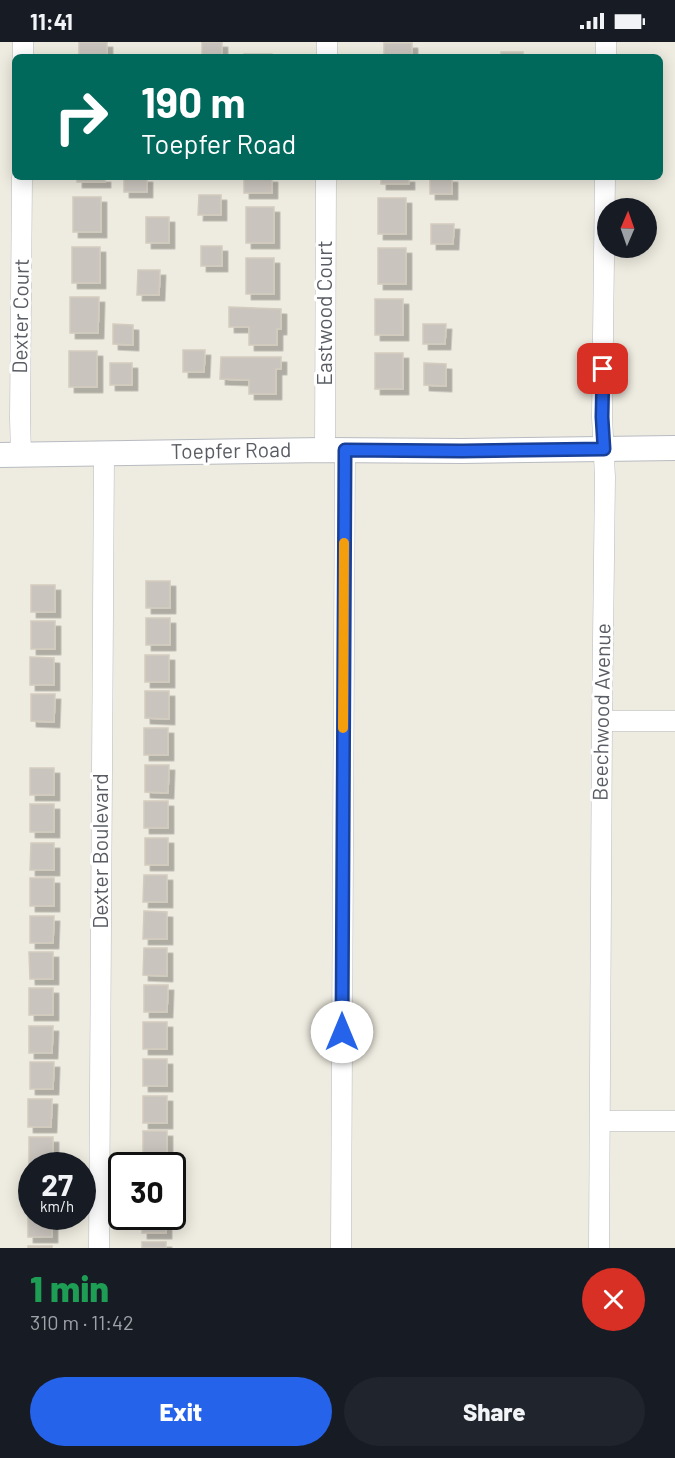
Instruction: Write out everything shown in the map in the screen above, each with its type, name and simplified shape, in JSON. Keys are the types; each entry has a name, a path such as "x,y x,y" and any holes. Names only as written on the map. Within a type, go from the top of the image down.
{"street":[{"name":"Dexter Court","path":"10,455 20,406 22,180"},
{"name":"Eastwood Court","path":"326,180 335,450 341,1248"},
{"name":"Beechwood Avenue","path":"599,1248 605,180"},
{"name":"Toepfer Road","path":"10,455 675,448"},
{"name":"Dexter Boulevard","path":"99,1248 104,454"},
{"path":"602,721 675,721"},
{"path":"600,1121 675,1121"}],"building":[{"path":"79,42 107,42 107,54 79,54"},
{"path":"202,42 222,42 222,54 202,54"},
{"path":"384,43 412,43 412,54 384,54"},
{"path":"501,52 523,52 523,54 501,54"},
{"path":"77,180 105,180 105,182 77,182"},
{"path":"124,180 147,180 147,192 124,192"},
{"path":"244,180 272,180 272,193 244,193"},
{"path":"381,180 409,180 409,184 381,184"},
{"path":"430,180 452,180 452,194 430,194"},
{"path":"199,195 221,195 221,215 198,215"},
{"path":"73,197 101,197 101,232 73,232"},
{"path":"378,198 406,198 406,234 378,234"},
{"path":"246,207 274,207 274,243 246,243"},
{"path":"146,217 169,217 169,243 146,243"},
{"path":"431,224 454,224 453,244 431,244"},
{"path":"201,246 222,246 222,266 201,266"},
{"path":"72,247 100,247 100,283 72,283"},
{"path":"378,248 406,248 406,284 378,284"},
{"path":"246,258 274,258 274,294 246,294"},
{"path":"138,270 160,270 159,295 137,295"},
{"path":"70,297 99,297 98,333 70,333"},
{"path":"375,299 403,299 403,335 375,335"},
{"path":"229,307 281,309 281,329 277,329 277,345 249,345 249,327 229,327"},
{"path":"113,324 133,325 133,345 113,344"},
{"path":"423,324 446,324 445,344 423,344"},
{"path":"183,350 205,350 204,372 183,372"},
{"path":"69,351 97,351 97,387 69,387"},
{"path":"375,353 403,353 403,389 375,389"},
{"path":"221,357 281,357 281,369 276,369 276,394 249,394 249,380 220,379"},
{"path":"110,363 132,363 132,385 110,385"},
{"path":"424,363 446,364 446,386 424,385"},
{"path":"146,581 170,581 170,608 146,608"},
{"path":"31,585 55,585 55,612 31,612"},
{"path":"146,618 170,618 170,645 146,645"},
{"path":"31,621 55,621 55,649 31,649"},
{"path":"145,655 169,655 169,682 145,682"},
{"path":"30,657 54,658 54,685 30,685"},
{"path":"145,691 169,691 169,719 145,718"},
{"path":"31,694 55,694 54,722 31,721"},
{"path":"144,728 168,728 168,755 144,755"},
{"path":"145,765 169,765 168,793 145,792"},
{"path":"30,768 54,768 54,795 30,795"},
{"path":"144,801 168,801 168,828 144,828"},
{"path":"30,804 54,804 54,832 30,832"},
{"path":"145,838 168,838 168,865 145,865"},
{"path":"31,843 54,843 54,870 30,870"},
{"path":"144,875 167,875 167,902 143,902"},
{"path":"30,878 54,878 54,906 30,906"},
{"path":"144,911 167,912 167,939 143,939"},
{"path":"30,916 54,916 53,943 30,943"},
{"path":"144,948 167,948 167,976 143,975"},
{"path":"29,952 53,952 53,979 30,979"},
{"path":"144,985 168,985 167,1012 144,1012"},
{"path":"29,988 53,988 53,1015 29,1015"},
{"path":"143,1022 167,1022 167,1049 143,1049"},
{"path":"29,1026 53,1026 52,1053 29,1053"},
{"path":"143,1059 167,1059 167,1086 143,1086"},
{"path":"30,1062 54,1062 53,1089 30,1089"},
{"path":"143,1096 167,1096 167,1123 143,1123"},
{"path":"28,1099 52,1099 51,1127 28,1127"},
{"path":"143,1131 167,1131 167,1152 143,1152"},
{"path":"29,1137 53,1137 53,1152 29,1152"},
{"path":"28,1230 52,1230 52,1237 28,1237"},
{"path":"142,1230 166,1230 166,1233 142,1233"},
{"path":"142,1242 166,1242 166,1248 142,1248"},
{"path":"28,1246 52,1246 52,1248 28,1248"}],"slow traffic":[{"path":"343,728 344,543"}],"route":[{"path":"342,1032 345,450 604,449 603,369"}]}
